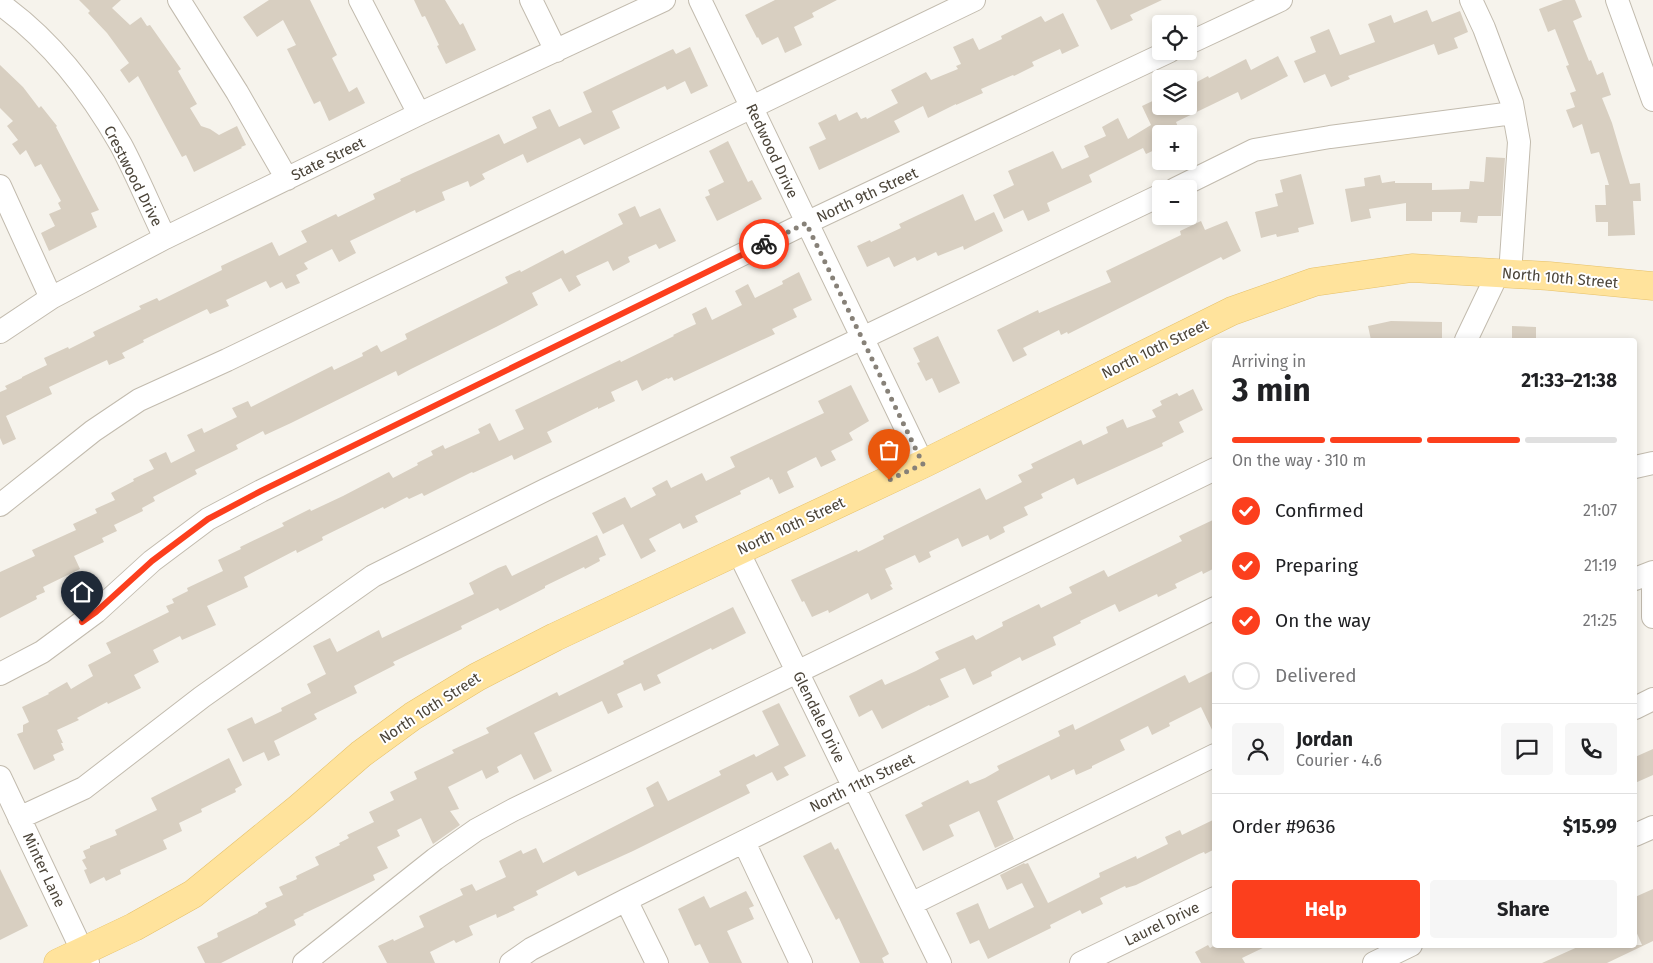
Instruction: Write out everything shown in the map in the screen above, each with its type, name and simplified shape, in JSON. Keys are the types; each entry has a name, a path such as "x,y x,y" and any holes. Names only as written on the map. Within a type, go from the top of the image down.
{"main road":[{"name":"North 10th Street","path":"58,963 85,957 193,894 300,807 361,754 413,716 469,682 555,637 923,464 1232,311 1314,282 1412,268 1504,273 1653,286"}],"street":[{"path":"179,0 237,92 287,179"},
{"path":"360,0 419,114"},
{"path":"531,0 556,51"},
{"name":"State Street","path":"0,332 51,298 164,238 419,114 664,0"},
{"name":"Redwood Drive","path":"700,0 923,464"},
{"path":"0,505 93,431 139,400 227,360 974,0"},
{"path":"1197,39 1281,0"},
{"path":"1467,338 1504,273 1519,142 1506,86 1471,0"},
{"path":"1617,0 1653,100"},
{"name":"Crestwood Drive","path":"0,4 16,15 49,45 77,78 121,146 164,238"},
{"name":"North 9th Street","path":"0,674 42,652 96,612 152,561 208,519 261,491 806,223 1152,60"},
{"path":"1193,180 1254,150 1330,137 1513,113"},
{"path":"0,186 51,298"},
{"path":"19,818 84,788 202,697 373,576 545,490 1152,199"},
{"path":"1637,467 1653,463"},
{"path":"304,963 436,858 476,830 513,810 1212,469"},
{"name":"Glendale Drive","path":"738,550 940,963"},
{"path":"1637,578 1653,572"},
{"path":"1653,585 1653,617"},
{"name":"North 11th Street","path":"515,962 531,949 626,900 1212,609"},
{"path":"1637,707 1653,699"},
{"path":"911,904 1212,756"},
{"name":"Minter Lane","path":"0,777 85,957"},
{"path":"1637,835 1653,827"},
{"path":"744,842 801,963"},
{"name":"Laurel Drive","path":"1081,963 1212,899"},
{"path":"626,900 657,963"},
{"path":"1374,963 1405,948"}],"building":[{"path":"79,0 121,0 112,8 130,25 141,17 147,26 150,25 181,69 178,71 197,104 190,108 201,126 219,135 237,126 246,145 194,172 186,155 182,157 138,76 129,83 120,70 129,63 107,33 88,13 90,11"},
{"path":"269,0 310,0 337,55 332,58 349,92 357,87 365,103 329,121 320,101 314,104 287,49 296,45 283,20 257,37 243,17"},
{"path":"414,0 445,0 460,25 463,23 476,50 446,64 425,16 422,17"},
{"path":"775,0 837,0 812,13 814,17 794,27 802,45 785,53 778,37 762,45 745,15"},
{"path":"1096,0 1162,0 1130,15 1133,20 1111,30"},
{"path":"1563,0 1575,0 1582,17 1573,21 1589,61 1591,60 1597,75 1603,72 1611,95 1602,98 1612,123 1630,184 1640,183 1641,201 1633,201 1635,235 1608,236 1608,222 1596,222 1595,205 1606,205 1605,185 1609,185 1599,152 1591,154 1582,124 1573,128 1566,110 1575,107 1570,93 1576,91 1566,66 1569,65 1555,29 1548,32 1539,9"},
{"path":"1427,10 1432,22 1460,11 1468,32 1454,38 1458,48 1438,55 1434,44 1348,76 1350,79 1331,87 1325,74 1304,83 1294,61 1316,52 1310,37 1329,29 1340,55 1375,42 1368,24 1391,15 1394,23"},
{"path":"1063,13 1079,46 1062,54 1060,49 1032,62 1034,66 981,89 983,93 928,118 923,106 894,121 900,132 819,170 809,147 826,139 818,123 836,114 839,121 857,112 861,119 866,117 867,119 898,103 891,90 926,72 931,80 958,69 956,66 961,64 953,47 973,38 979,50 1002,39 1001,36 1041,16 1045,22"},
{"path":"690,47 708,86 691,94 685,81 667,90 665,86 612,111 620,128 584,145 580,138 527,163 523,154 482,174 485,179 470,187 468,181 442,192 445,200 416,213 415,210 350,241 356,253 339,262 332,249 304,263 308,269 296,275 300,283 286,289 282,282 270,288 266,281 226,300 229,306 210,314 207,309 143,340 144,342 122,353 125,358 109,365 107,360 49,387 52,394 6,416 16,439 3,445 0,438 0,392 7,389 5,386 47,365 44,358 68,347 69,349 95,336 93,332 141,309 139,306 157,298 159,301 222,270 221,266 272,242 279,256 307,242 301,231 336,214 338,217 375,199 373,194 401,181 400,179 499,134 504,144 537,128 532,117 550,109 559,127 592,112 583,92 673,49 676,54"},
{"path":"1278,56 1288,76 1241,100 1238,92 1197,112 1197,82 1208,76 1209,78 1246,59 1251,70"},
{"path":"0,65 23,87 39,108 41,106 57,126 99,210 91,213 97,227 49,251 41,233 55,226 49,214 61,209 58,203 61,201 41,164 35,167 26,150 20,155 12,144 18,140 7,126 13,121 0,108"},
{"path":"1152,101 1152,115 1190,115 1176,122 1177,125 1152,125 1152,151 1146,154 1143,148 1089,175 1092,182 1047,203 1050,211 1028,221 1023,210 1004,219 993,195 1014,185 1008,171 1053,151 1062,169 1089,157 1084,146 1106,136 1102,127 1118,118 1128,139 1151,125 1142,106"},
{"path":"728,141 748,182 752,180 762,199 717,221 705,197 710,195 708,190 724,182 709,151"},
{"path":"1486,157 1505,158 1501,216 1478,216 1477,223 1460,222 1461,212 1432,212 1432,221 1406,221 1406,203 1369,209 1371,218 1351,222 1345,189 1365,186 1364,178 1380,175 1382,183 1395,181 1395,183 1432,183 1432,190 1469,189 1470,181 1484,182"},
{"path":"1301,174 1314,224 1298,228 1299,232 1277,237 1276,234 1261,238 1255,212 1278,206 1275,194 1283,192 1280,180"},
{"path":"963,194 975,221 994,212 1003,231 964,250 963,246 938,256 936,252 917,261 915,257 894,267 889,257 867,267 857,246 870,240 871,242 901,228 899,224"},
{"path":"635,206 640,217 660,208 676,241 659,249 656,244 628,257 630,262 613,271 608,261 576,276 581,285 569,292 561,278 532,293 538,305 496,327 398,376 396,371 291,423 265,435 263,431 236,445 238,449 195,470 197,474 153,497 155,501 142,508 143,511 114,525 117,531 102,538 104,542 74,556 80,569 43,587 45,592 36,596 37,599 0,618 0,572 35,556 32,550 76,530 73,524 97,513 95,509 115,500 111,493 134,481 133,479 154,469 149,460 166,452 171,463 195,451 187,435 202,428 204,433 237,417 232,408 248,401 251,407 332,366 334,370 363,356 362,353 377,345 381,352 407,339 405,334 508,283 505,277 520,270 521,272 563,250 565,254 623,224 618,214"},
{"path":"1201,221 1205,230 1227,221 1241,251 1223,260 1221,257 1068,334 1067,332 1061,335 1059,330 1023,348 1027,355 1013,362 997,330 1038,310 1039,313 1111,282 1106,271 1181,235 1180,231 1197,225"},
{"path":"799,272 812,300 793,309 797,317 772,329 775,334 674,381 672,377 667,378 642,391 637,380 611,392 615,401 598,409 598,407 547,432 552,442 514,460 512,455 424,496 422,493 409,499 407,497 384,509 383,507 322,537 323,540 297,553 296,550 244,577 248,587 207,606 216,625 182,640 180,636 153,650 159,662 134,675 141,688 108,704 107,702 77,718 79,720 57,730 64,750 53,755 55,760 34,770 17,734 23,732 23,725 29,722 22,707 49,694 67,682 71,689 93,676 88,665 111,653 106,643 169,612 166,606 174,603 172,599 188,591 187,588 223,571 218,560 284,526 282,523 310,509 311,511 389,472 393,478 433,455 431,451 443,445 445,449 480,433 478,429 490,423 499,441 524,429 515,410 674,336 696,324 692,314 706,307 712,320 742,305 735,291 748,284 755,298 783,284 782,281"},
{"path":"1391,321 1442,322 1442,338 1371,338 1368,326"},
{"path":"1512,326 1536,327 1536,338 1512,338"},
{"path":"938,336 960,383 939,393 932,378 926,381 917,363 920,362 913,348"},
{"path":"851,385 869,421 849,433 853,440 831,451 836,460 821,467 816,457 788,471 794,487 779,494 772,479 770,480 769,477 740,491 741,494 695,516 698,522 683,529 680,523 649,539 656,551 641,559 623,524 603,534 592,513 625,497 631,508 656,495 652,488 667,480 671,488 702,473 706,481 735,467 730,457 824,413 818,401"},
{"path":"1193,389 1203,410 1179,422 1184,432 1162,443 1163,446 1077,485 1074,478 1041,494 1043,498 1024,507 1028,515 1003,527 1005,532 990,540 988,535 962,547 958,538 929,552 931,557 919,563 915,555 885,569 893,589 871,600 868,593 829,613 828,610 812,617 804,601 802,602 791,580 857,550 858,552 884,539 883,536 980,488 986,500 1022,482 1018,475 1033,468 1031,464 1081,440 1083,445 1108,433 1106,427 1123,419 1127,428 1156,417 1152,410 1162,405 1160,401 1177,393 1179,396"},
{"path":"1212,520 1212,570 1203,574 1202,571 1175,584 1177,588 1158,597 1157,594 1119,612 1115,604 1053,637 1056,645 1022,661 1020,657 991,672 992,676 973,685 965,668 940,679 949,697 882,729 872,710 859,717 849,696 882,679 885,685 916,671 939,659 935,652 973,635 976,640 1003,626 1002,622 1039,604 1041,608 1072,593 1069,587 1104,570 1108,577 1182,541 1179,536"},
{"path":"597,535 606,555 599,558 600,561 545,586 545,588 500,611 498,608 461,626 462,629 393,662 395,665 354,686 357,693 314,714 317,719 274,741 280,755 268,761 264,752 243,762 227,729 252,717 255,724 282,711 281,708 311,693 307,684 326,674 313,646 330,638 337,652 379,630 382,638 474,594 469,583 498,568 506,565 512,576"},
{"path":"733,607 746,633 657,675 661,683 644,691 641,683 617,694 623,707 608,714 602,701 534,733 552,771 534,780 521,754 497,767 499,772 486,779 482,770 448,787 459,809 450,811 460,825 433,844 421,818 397,830 400,836 377,847 388,868 373,875 375,880 303,914 294,920 296,925 221,963 205,963 197,947 218,937 217,933 267,907 265,903 283,895 279,887 297,879 296,876 319,865 315,857 340,845 339,843 349,838 347,835 374,822 369,812 394,800 390,792 417,779 414,772 454,753 452,750 489,733 486,728 557,692 559,696 624,664 623,661"},
{"path":"1212,672 1212,730 1201,707 1169,723 1170,726 1152,735 1148,726 1120,740 1125,750 1092,766 1092,768 1076,775 1074,769 1051,780 1049,775 997,801 1014,839 995,848 979,811 949,825 954,836 923,851 905,815 923,806 921,803 968,780 970,784 985,778 999,770 997,766 1060,736 1058,731 1073,724 1075,730 1185,675 1189,683"},
{"path":"779,703 806,756 784,767 789,775 777,781 772,772 746,785 750,793 578,876 575,871 536,891 538,895 513,907 515,910 497,918 496,914 469,926 473,935 456,943 454,940 430,952 435,963 387,963 378,946 424,927 419,916 463,895 460,889 472,884 476,891 506,877 499,861 521,850 523,854 536,848 543,863 654,806 646,788 658,781 668,801 721,775 719,771 754,754 756,757 779,745 762,711"},
{"path":"1653,749 1653,775 1637,782 1637,756"},
{"path":"229,758 242,785 235,789 236,792 201,809 202,812 179,823 182,831 163,840 167,849 120,870 121,874 106,881 104,877 90,884 84,870 87,869 82,860 86,858 83,851 90,848 90,846 117,835 115,830 157,810 151,798"},
{"path":"1212,820 1212,850 1205,854 1204,852 1199,854 1136,885 1126,888 1125,886 1100,898 1103,904 1082,914 1080,910 1050,925 1051,928 988,959 979,940 970,944 956,913 978,903 989,929 1034,907 1022,883 1007,890 1000,875 1024,863 1028,863 1048,903 1100,877 1099,873 1136,856 1137,859 1168,844 1165,837 1180,830 1182,835"},
{"path":"831,842 835,850 838,848 889,954 882,958 884,963 860,963 839,918 836,920 803,856"},
{"path":"0,869 28,926 0,940"},
{"path":"1653,889 1653,941 1607,963 1542,963 1575,948 1637,948 1637,945 1642,945 1637,934 1637,896"},
{"path":"746,891 754,906 749,908 754,919 727,931 742,963 709,963 700,944 695,946 678,909 704,896 710,908"},
{"path":"1208,945 1210,948 1263,948 1242,958 1245,963 1201,963 1195,952"}],"way so far":[{"path":"764,244 806,223 923,464 889,480"}],"route":[{"path":"82,622 96,612 152,561 208,519 261,491 764,244"}]}
